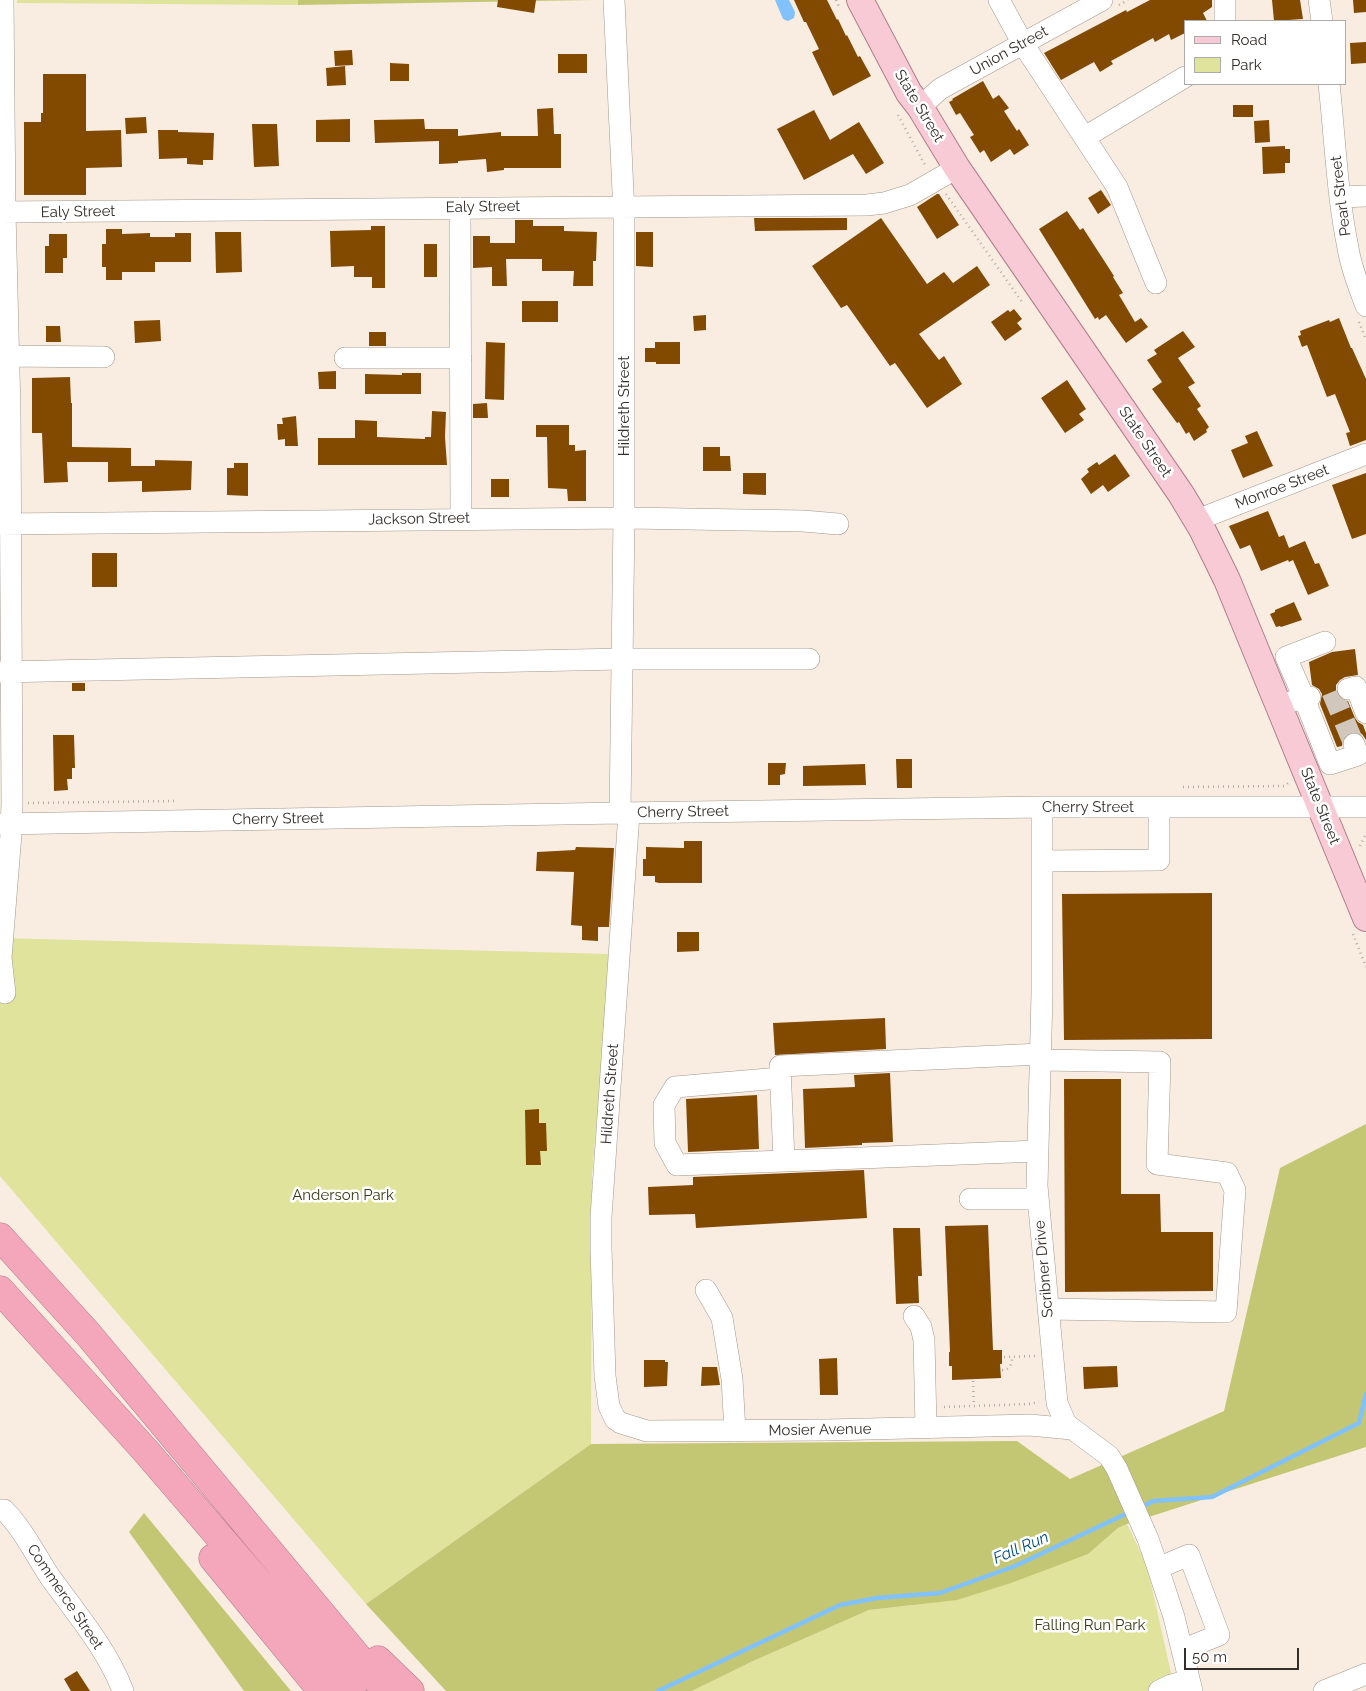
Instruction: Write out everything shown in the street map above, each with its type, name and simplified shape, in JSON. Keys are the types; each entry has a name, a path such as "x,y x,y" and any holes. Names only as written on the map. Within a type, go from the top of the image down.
{"highway":[{"path":"0,1237 88,1334 386,1691"},
{"path":"0,1290 144,1449 352,1691"},
{"path":"144,1449 204,1547 322,1691"},
{"path":"280,1565 410,1691"}],"main road":[{"name":"State Street","path":"850,4 909,93 908,109 946,174 1176,486 1197,520 1227,580 1279,705 1304,773 1320,806 1366,918"}],"street":[{"path":"3,0 2,212 9,356 5,524 6,824 1,958 5,993"},
{"name":"Hildreth Street","path":"605,1376 600,1217 624,813 622,659 624,206 614,0"},
{"path":"999,0 1023,44 1117,187 1156,283"},
{"name":"Union Street","path":"908,109 1102,0"},
{"path":"1225,0 1225,20"},
{"path":"1320,0 1322,20"},
{"path":"1084,137 1184,78"},
{"name":"Pearl Street","path":"1329,85 1340,197 1348,248 1366,306"},
{"name":"Ealy Street","path":"2,212 867,205 910,195 946,174"},
{"path":"1340,197 1366,196"},
{"path":"460,208 461,519"},
{"path":"9,356 104,357"},
{"path":"345,358 461,358"},
{"name":"Monroe Street","path":"1197,520 1366,454"},
{"name":"Jackson Street","path":"5,524 624,518 803,521 838,524"},
{"path":"1325,642 1286,657 1307,698 1304,773 1361,755"},
{"path":"6,672 622,659 809,659"},
{"path":"1348,689 1356,687 1366,713"},
{"path":"1279,705 1307,698"},
{"name":"Cherry Street","path":"6,824 1042,807 1366,807"},
{"name":"Scribner Drive","path":"1042,807 1041,1057 1038,1199 1057,1403 1063,1419 1072,1429 1112,1459 1127,1489 1148,1539 1174,1617 1190,1686"},
{"path":"1042,861 1159,860 1159,807"},
{"path":"784,1161 780,1066 1041,1057 1160,1062 1157,1164 1227,1173 1235,1190 1226,1312 1048,1309"},
{"path":"780,1078 674,1087 664,1106 665,1143 677,1165 1038,1151"},
{"path":"970,1199 1038,1199"},
{"path":"706,1290 722,1318 732,1379 735,1432"},
{"path":"914,1316 921,1326 924,1340 926,1427"},
{"name":"Mosier Avenue","path":"605,1376 609,1406 615,1419 627,1426 647,1431 735,1432 1030,1425 1072,1429"},
{"name":"Commerce Street","path":"1,1507 16,1522 50,1576 83,1622 117,1677 122,1691"},
{"path":"1158,1568 1189,1555 1219,1635 1182,1650"},
{"path":"1324,1691 1366,1674"},
{"path":"1159,1691 1171,1685 1190,1686"}],"path":[{"path":"836,0 850,4"},
{"path":"908,109 929,171 946,174 1025,306"},
{"path":"1004,1357 1038,1356"},
{"path":"1002,1370 1010,1367 1012,1357"},
{"path":"973,1381 974,1406"}],"green space":[{"path":"17,0 298,0 298,5 17,3"},
{"path":"298,0 594,0 298,5"},
{"name":"Anderson Park","path":"0,938 611,954 592,1175 591,1444 366,1604 0,1176"},
{"path":"1366,1124 1366,1447 1127,1524 1118,1528 1088,1554 1011,1583 957,1600 869,1610 751,1662 692,1691 446,1691 366,1604 591,1444 1017,1441 1070,1479 1224,1411 1280,1168"},
{"path":"144,1513 291,1691 244,1691 129,1532"},
{"name":"Falling Run Park","path":"1127,1524 1147,1565 1175,1691 692,1691 751,1662 869,1610 914,1605 1087,1554 1118,1528"}],"water":[{"path":"775,0 789,0 795,12 794,18 788,21 783,19"}],"building":[{"path":"498,0 536,0 534,13 497,7"},
{"path":"794,0 827,0 858,57 860,56 871,76 833,96 812,52 819,49"},
{"path":"1150,0 1212,0 1212,7 1203,13 1206,20 1184,20 1184,34 1171,40 1169,34 1155,42 1153,38 1111,61 1113,64 1100,72 1094,62 1061,80 1044,53 1126,10 1127,12"},
{"path":"1272,0 1300,0 1303,19 1274,20"},
{"path":"1353,0 1366,0 1366,12 1354,13"},
{"path":"1366,42 1366,63 1351,64 1350,43"},
{"path":"352,50 353,65 335,66 334,51"},
{"path":"558,54 587,54 587,73 558,73"},
{"path":"390,63 409,64 409,81 390,81"},
{"path":"345,66 346,85 327,86 326,68"},
{"path":"43,74 86,74 86,131 121,130 122,167 86,168 86,195 24,195 24,122 41,122 41,113 43,113"},
{"path":"983,81 993,99 999,95 1009,108 1004,111 1029,145 1014,155 1010,149 991,162 984,150 980,153 970,137 974,135 960,113 956,115 949,102"},
{"path":"1233,105 1253,105 1253,117 1233,117"},
{"path":"553,108 554,134 561,134 561,168 504,168 504,170 487,172 486,159 439,164 439,141 375,143 374,120 424,119 425,129 458,129 458,136 501,132 501,136 538,136 537,109"},
{"path":"814,110 830,140 859,122 884,163 866,174 853,154 804,180 777,129"},
{"path":"146,117 147,133 126,134 125,118"},
{"path":"350,119 350,142 316,142 316,120"},
{"path":"1269,120 1270,142 1255,143 1254,121"},
{"path":"252,124 277,124 279,166 254,167"},
{"path":"158,130 214,133 213,160 203,160 203,165 187,164 187,158 159,159"},
{"path":"1285,146 1285,149 1290,149 1290,163 1285,163 1285,173 1263,174 1262,147"},
{"path":"1101,190 1111,205 1098,214 1088,198"},
{"path":"939,194 959,225 937,239 917,207"},
{"path":"1067,211 1080,230 1083,228 1114,276 1123,293 1119,295 1135,322 1141,318 1148,327 1126,343 1106,315 1099,320 1098,317 1095,319 1039,229"},
{"path":"754,218 847,218 847,230 755,231"},
{"path":"881,218 927,284 944,272 953,283 977,266 990,285 919,334 939,360 944,356 962,384 927,408 895,363 890,366 847,305 841,308 812,266"},
{"path":"515,220 533,220 533,226 564,226 564,231 597,232 596,261 593,261 593,286 573,286 574,271 542,271 542,259 506,259 507,286 492,286 492,267 473,268 473,236 490,236 490,243 515,243"},
{"path":"371,226 385,226 385,288 372,288 372,277 354,277 354,266 331,267 330,231 371,230"},
{"path":"106,229 122,229 122,234 150,233 150,237 175,237 175,233 191,233 191,262 155,262 155,272 122,272 122,280 106,280 106,267 102,267 102,244 106,244"},
{"path":"215,232 241,232 242,272 216,273"},
{"path":"636,232 653,232 653,267 636,266"},
{"path":"49,234 67,234 67,258 63,258 63,273 45,273 45,246 49,246"},
{"path":"424,244 437,244 437,277 424,277"},
{"path":"522,301 558,301 558,322 522,322"},
{"path":"1014,309 1022,319 1017,323 1022,329 1005,341 991,322 1008,310 1010,312"},
{"path":"706,315 706,330 694,331 693,316"},
{"path":"1339,318 1366,379 1366,440 1350,446 1346,433 1350,432 1335,394 1327,397 1307,345 1302,347 1298,336 1301,335 1300,331"},
{"path":"160,320 161,341 135,343 134,321"},
{"path":"46,326 60,326 61,342 46,342"},
{"path":"1183,331 1195,347 1178,358 1195,383 1188,387 1201,406 1197,409 1209,427 1206,430 1207,432 1194,441 1189,432 1186,434 1179,422 1177,423 1152,389 1162,382 1147,360 1157,354 1154,350"},
{"path":"369,332 386,332 386,346 369,346"},
{"path":"486,342 505,343 504,400 485,399"},
{"path":"655,342 680,342 680,364 645,362 645,348 655,348"},
{"path":"336,371 336,389 319,389 318,372"},
{"path":"402,373 421,373 421,394 365,394 365,374 402,375"},
{"path":"70,377 72,447 131,448 131,466 155,466 155,460 192,461 191,490 142,492 142,481 108,482 108,462 67,462 68,482 44,483 42,433 32,433 32,378"},
{"path":"1067,380 1086,409 1079,414 1084,420 1065,433 1041,398"},
{"path":"487,403 488,418 473,418 473,404"},
{"path":"432,411 446,412 447,465 318,465 318,438 355,438 355,420 377,421 377,437 425,439 425,437 431,437"},
{"path":"296,416 298,446 285,446 285,439 278,440 277,424 283,424 282,418"},
{"path":"536,425 569,425 569,445 575,445 575,451 586,450 586,501 568,501 567,489 548,488 547,437 536,437"},
{"path":"1257,431 1273,466 1243,478 1231,450 1248,443 1245,436"},
{"path":"703,447 720,447 720,456 730,456 731,471 703,471"},
{"path":"1115,454 1130,476 1108,492 1103,485 1091,494 1081,479 1089,472 1087,469 1097,462 1099,465"},
{"path":"234,463 248,463 248,496 227,495 227,468 234,468"},
{"path":"743,473 766,473 766,495 743,494"},
{"path":"1366,473 1366,534 1352,539 1332,485"},
{"path":"491,479 509,479 509,497 491,497"},
{"path":"1268,511 1279,537 1284,535 1289,548 1305,541 1315,564 1319,563 1329,586 1308,595 1293,560 1289,562 1288,560 1261,571 1250,545 1240,549 1229,526"},
{"path":"92,553 117,553 117,587 92,587"},
{"path":"1294,602 1302,620 1276,627 1270,614"},
{"path":"1355,649 1358,675 1345,677 1340,680 1336,685 1336,692 1339,698 1348,701 1355,718 1363,725 1366,740 1362,734 1350,732 1344,736 1342,746 1337,747 1320,704 1322,694 1319,689 1312,685 1309,662 1332,652"},
{"path":"72,683 85,683 85,691 72,691"},
{"path":"53,735 74,735 75,768 72,768 72,779 67,779 68,790 54,791"},
{"path":"896,759 912,759 912,788 897,788"},
{"path":"768,763 786,763 785,774 780,775 780,785 768,785"},
{"path":"865,764 866,785 803,786 803,766"},
{"path":"684,841 702,841 702,883 659,883 655,882 655,876 643,876 643,859 646,859 646,847 684,848"},
{"path":"576,847 614,848 609,927 598,927 598,941 582,940 582,926 571,925 574,872 536,871 537,852 575,850"},
{"path":"1212,893 1212,1039 1064,1040 1062,894"},
{"path":"677,932 699,932 699,951 677,952"},
{"path":"885,1018 886,1049 775,1055 773,1023"},
{"path":"890,1073 893,1142 805,1148 803,1089 855,1087 854,1075"},
{"path":"1064,1079 1121,1079 1121,1194 1160,1194 1161,1232 1213,1232 1213,1291 1065,1292"},
{"path":"757,1095 759,1149 688,1152 686,1099"},
{"path":"539,1109 539,1123 546,1123 547,1151 540,1151 541,1165 526,1165 525,1110"},
{"path":"864,1170 867,1218 696,1228 695,1214 649,1215 648,1187 693,1185 693,1177"},
{"path":"988,1225 993,1350 1002,1350 1001,1378 952,1380 952,1366 949,1366 945,1226"},
{"path":"893,1228 920,1228 922,1276 918,1276 919,1303 896,1304"},
{"path":"837,1358 838,1395 820,1395 819,1359"},
{"path":"644,1360 665,1360 665,1362 668,1362 667,1386 644,1387"},
{"path":"1117,1366 1118,1387 1084,1389 1083,1367"},
{"path":"702,1367 717,1367 720,1385 701,1386"},
{"path":"77,1671 90,1691 71,1691 64,1679"}],"waterway":[{"name":"Fall Run","path":"1140,1508 1153,1501 1212,1497 1359,1423 1366,1394"},
{"name":"Fall Run","path":"658,1691 840,1605 877,1598 940,1593 1015,1566 1130,1512"}],"tunnel":[{"path":"1332,692 1354,744"}]}
